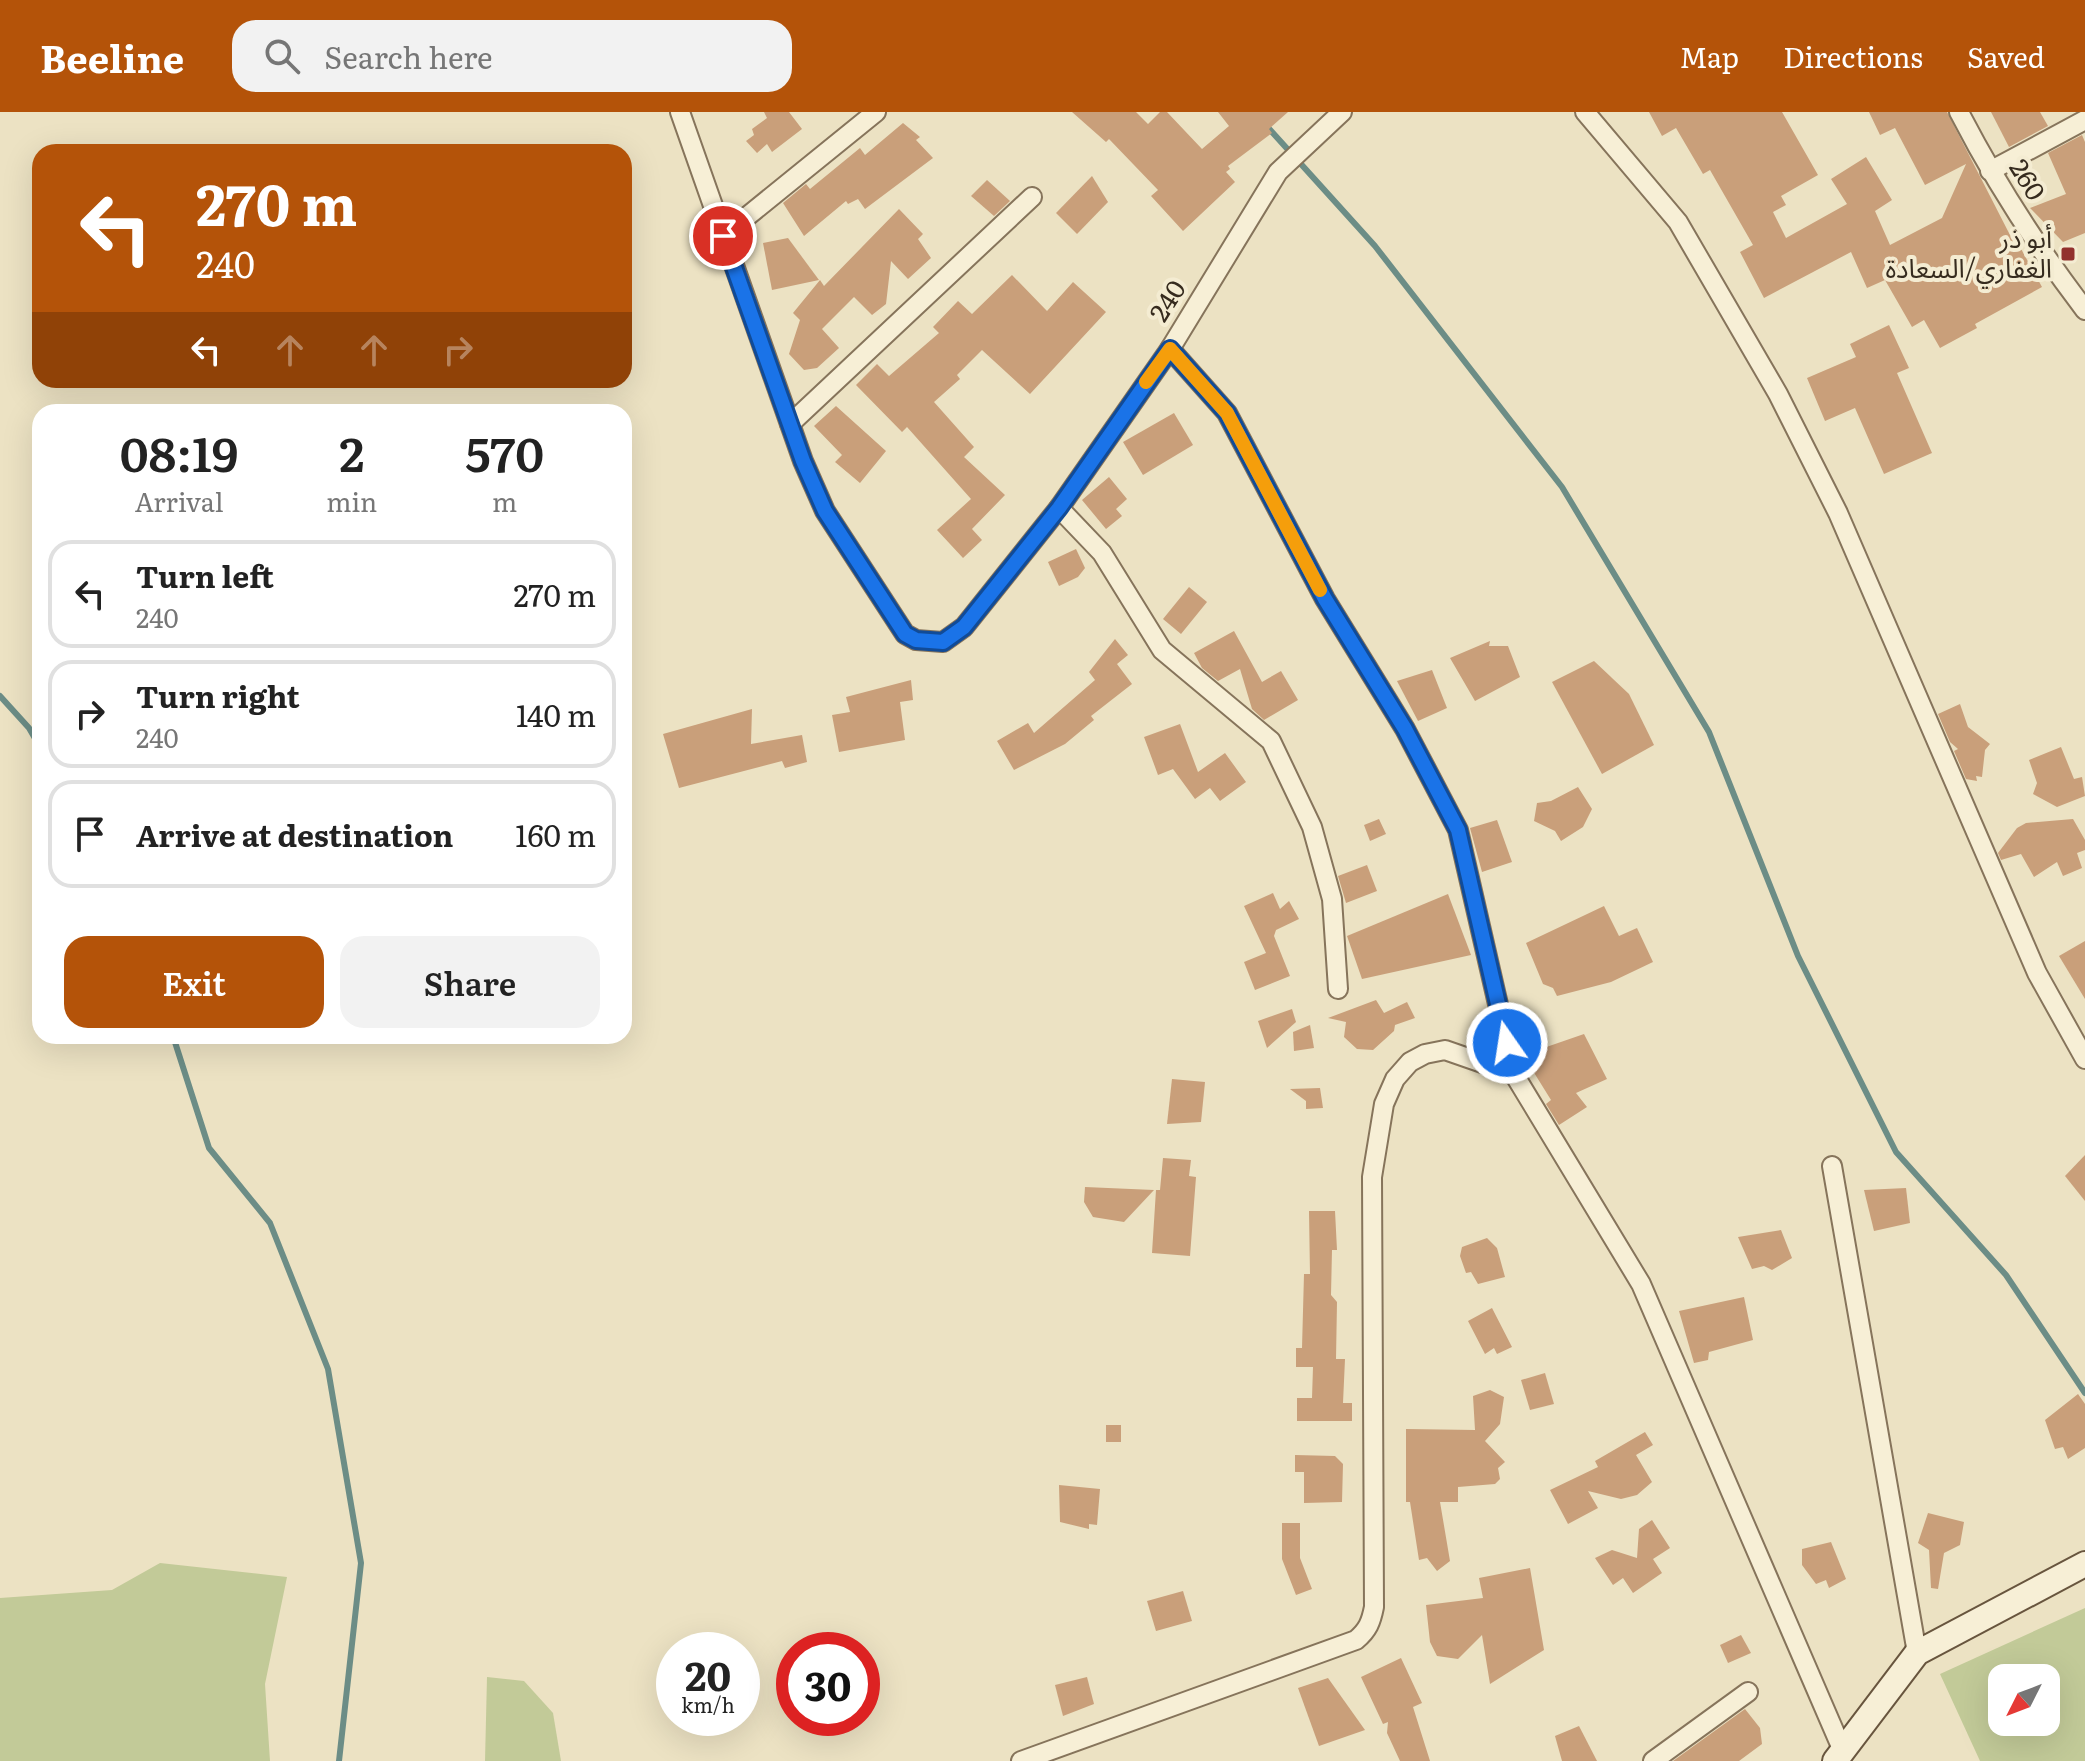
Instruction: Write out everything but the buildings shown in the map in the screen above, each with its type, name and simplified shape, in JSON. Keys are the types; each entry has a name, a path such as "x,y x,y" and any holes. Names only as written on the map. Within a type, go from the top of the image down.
{"main road":[{"path":"1838,1755 1917,1653 2085,1564"}],"street":[{"name":"240","path":"680,112 790,424 825,511 905,634 916,640 943,642 964,627 1059,508 1170,349 1278,172 1342,112"},
{"path":"723,236 876,112"},
{"path":"1585,112 1678,222 1778,394 1838,513 2037,973 2085,1059"},
{"name":"260","path":"1959,112 1990,171 2047,260 2085,310"},
{"path":"1990,171 2085,120"},
{"path":"790,424 1032,197"},
{"path":"1170,349 1227,413 1325,599 1405,729 1458,830 1514,1074 1641,1284 1838,1755"},
{"path":"1059,508 1102,553 1162,650 1271,741 1312,827 1332,899 1338,989"},
{"path":"1021,1761 1356,1640 1364,1634 1371,1624 1374,1607 1372,1177 1384,1104 1395,1079 1410,1062 1425,1054 1445,1050 1514,1074"},
{"path":"1832,1166 1917,1653"},
{"path":"1653,1761 1748,1692"}],"green space":[{"path":"160,1563 287,1577 265,1684 270,1761 0,1761 0,1598 112,1590"},
{"path":"2085,1608 2085,1761 1980,1761 1940,1674"},
{"path":"487,1677 524,1681 553,1713 561,1761 485,1761"}],"waterway":[{"path":"1254,112 1375,246 1562,487 1709,732 1798,956 1896,1152 2006,1275 2085,1393"},
{"path":"0,696 32,733"},
{"path":"176,1044 209,1148 270,1223 328,1369 361,1563 339,1761"}],"slow traffic":[{"path":"1146,382 1170,349 1227,413 1320,590"}],"place":[{"name":"أبو ذر الغفاري/السعادة","path":"2068,254"}],"route":[{"path":"723,236 803,461 825,511 905,634 916,640 943,642 964,627 1059,508 1170,349 1227,413 1325,599 1405,729 1458,830 1507,1043"}]}
